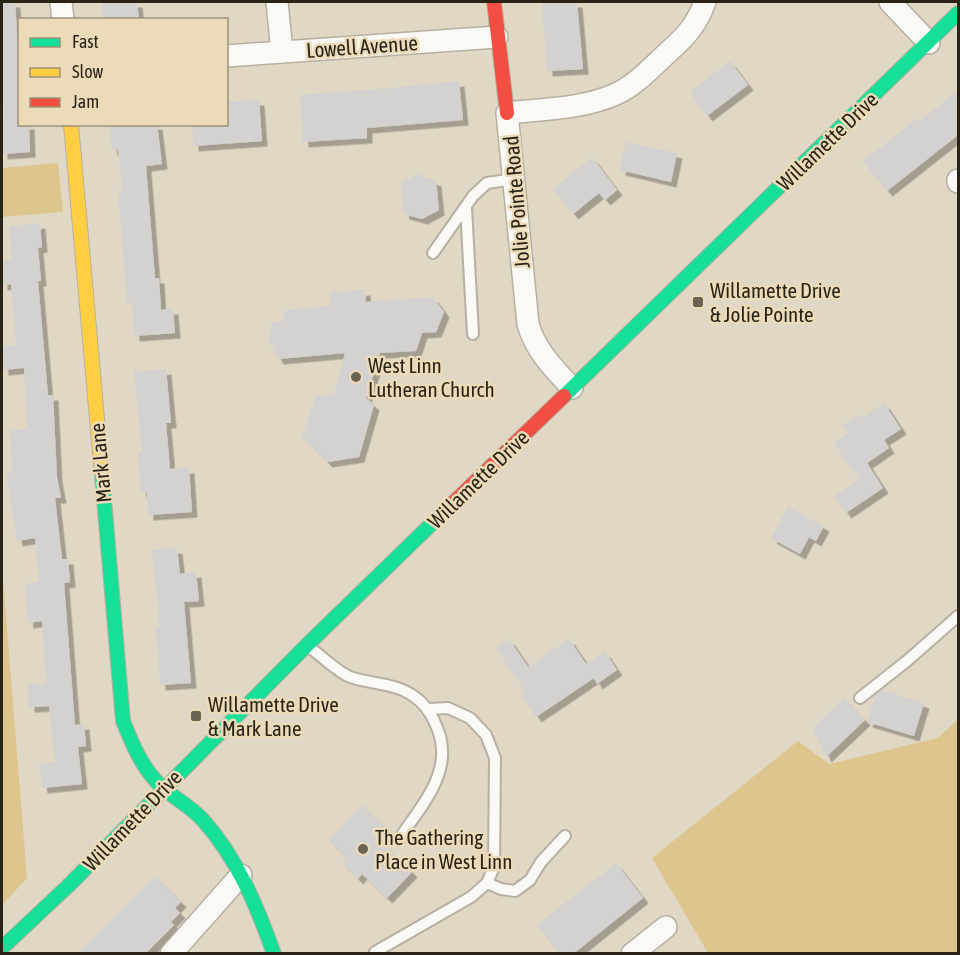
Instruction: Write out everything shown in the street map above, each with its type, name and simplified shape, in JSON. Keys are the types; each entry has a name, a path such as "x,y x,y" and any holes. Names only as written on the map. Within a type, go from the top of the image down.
{"main road":[{"name":"Jolie Pointe Road","path":"494,2 507,113"},
{"name":"Willamette Drive","path":"2,948 68,886 307,645 958,14"},
{"name":"Mark Lane","path":"71,126 123,721 145,770 164,789 201,818 217,836 258,908 274,954"}],"street":[{"path":"61,2 63,18"},
{"path":"277,2 282,52"},
{"path":"507,113 583,104 618,93 643,75 679,43 699,19 705,2"},
{"path":"890,2 928,43"},
{"name":"Lowell Avenue","path":"228,56 497,37"},
{"name":"Jolie Pointe Road","path":"507,113 528,324 543,356 572,388"},
{"path":"171,954 241,875"},
{"path":"632,954 666,927"}],"lane":[{"path":"433,253 473,196 486,183 514,179"},
{"path":"466,208 473,334"},
{"path":"860,698 958,616"},
{"path":"307,645 349,676 412,694 429,709 442,737 443,762 431,792 399,839"},
{"path":"375,952 471,897 487,883 494,867 495,758 486,735 470,718 448,708 429,709"},
{"path":"487,883 501,889 515,891 530,880 541,862 566,836"}],"shaded area":[{"path":"58,163 63,212 2,217 2,168"},
{"path":"2,566 27,878 2,905"},
{"path":"958,719 958,953 708,953 652,858 798,741 829,764 938,738"}],"building":[{"path":"2,2 15,2 18,46 18,126 29,126 30,152 2,154 2,115 4,115"},
{"path":"102,2 137,2 139,18 104,18"},
{"path":"542,2 577,2 583,69 547,71"},
{"path":"730,61 748,85 707,116 690,92"},
{"path":"459,81 463,120 367,128 367,138 303,142 300,95"},
{"path":"958,90 958,135 887,191 863,161 918,118 920,121"},
{"path":"259,100 262,141 193,146 192,126 228,126 228,102"},
{"path":"109,126 157,126 162,164 146,166 155,278 159,278 161,310 173,309 175,333 134,336 132,303 127,303 118,189 122,189 118,149 112,150"},
{"path":"626,142 677,153 671,182 620,170"},
{"path":"592,157 617,190 605,200 599,193 573,214 553,189"},
{"path":"417,174 436,181 439,210 422,219 404,214 401,183"},
{"path":"40,223 42,247 38,248 41,281 38,281 48,395 53,395 57,477 61,498 55,498 62,559 68,559 70,582 64,583 75,725 84,724 86,746 78,747 82,784 42,788 39,764 55,762 49,706 29,707 28,684 46,683 42,621 28,623 25,584 39,582 35,538 17,541 6,473 12,473 10,430 27,429 24,368 3,370 2,354 2,346 16,345 11,284 2,285 2,261 12,260 9,226"},
{"name":"West Linn Lutheran Church","path":"365,290 366,302 433,297 444,312 436,332 422,333 416,351 380,353 366,398 374,405 359,457 327,462 302,436 316,396 334,394 345,353 278,359 268,338 272,322 282,322 285,310 331,306 330,293"},
{"path":"166,369 171,423 166,423 170,469 189,468 192,512 148,515 147,492 141,492 138,453 142,453 134,372"},
{"path":"884,403 901,429 884,440 889,448 867,463 883,488 846,513 834,496 859,480 834,443 848,433 843,425 859,414 862,418"},
{"path":"788,507 824,526 816,541 809,537 800,554 771,538"},
{"path":"177,548 180,574 196,572 199,601 184,602 191,683 160,685 156,628 160,627 152,550"},
{"path":"509,639 528,667 569,639 586,664 605,652 617,670 597,684 594,678 536,717 521,694 525,691 496,648"},
{"path":"882,690 924,703 914,736 867,722 875,696"},
{"path":"844,698 865,720 826,757 813,728"},
{"name":"The Gathering Place in West Linn","path":"362,805 388,830 379,840 412,872 387,898 362,874 358,879 342,863 347,858 329,840"},
{"path":"616,863 643,898 573,954 559,954 537,925"},
{"path":"155,876 181,902 175,908 180,913 171,922 174,925 145,954 77,954"}],"traffic: fast":[{"path":"564,396 958,13"},
{"path":"101,464 123,721 144,765 156,781 194,811 226,850 245,883 274,954"},
{"path":"2,948 68,886 307,645 452,504"}],"traffic: slow":[{"path":"71,126 101,464"}],"traffic: jam":[{"path":"494,2 507,113"},
{"path":"452,504 564,396"}],"place":[{"name":"Willamette Drive & Jolie Pointe","path":"698,302"},
{"name":"West Linn Lutheran Church","path":"356,377"},
{"name":"Willamette Drive & Mark Lane","path":"196,716"},
{"name":"The Gathering Place in West Linn","path":"363,849"}]}
